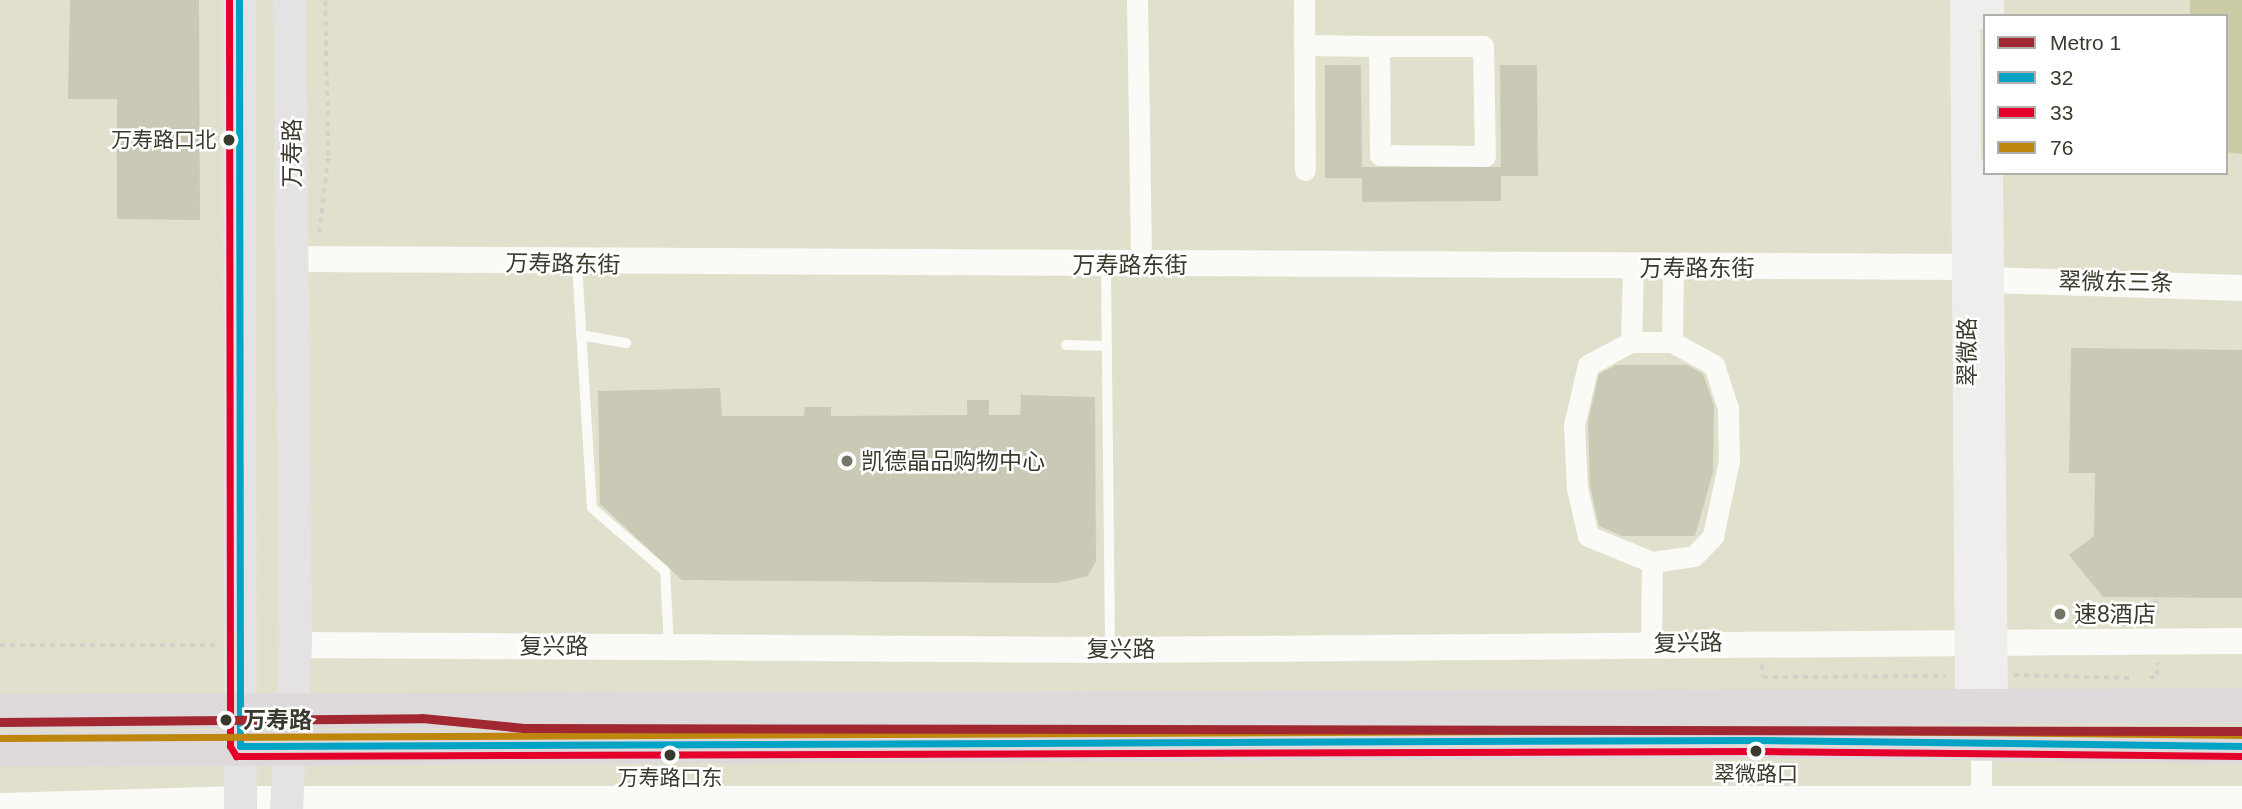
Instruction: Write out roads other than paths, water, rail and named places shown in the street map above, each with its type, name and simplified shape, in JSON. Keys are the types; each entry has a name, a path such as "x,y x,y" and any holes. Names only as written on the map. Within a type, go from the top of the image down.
{"highway":[{"path":"0,711 1981,690 2242,705"},
{"path":"0,749 1981,741 2242,746"}],"main road":[{"path":"239,0 240,804"},
{"path":"268,0 269,45 292,143"},
{"name":"万寿路","path":"286,804 288,707 295,645 289,0"},
{"name":"翠微路","path":"1965,0 1978,273 1981,690"},
{"name":"翠微路","path":"1978,273 1988,175"}],"street":[{"path":"1137,0 1140,265"},
{"path":"1304,0 1305,170"},
{"path":"1304,45 1483,46 1485,156 1380,155 1379,46"},
{"name":"万寿路东街","path":"293,259 577,264 1673,268 1978,273"},
{"path":"1632,342 1633,268"},
{"path":"1672,342 1673,268"},
{"name":"翠微东三条","path":"1978,273 2242,288"},
{"path":"1632,342 1672,342 1714,365 1728,408 1729,461 1713,536 1694,556 1652,562 1588,536 1577,488 1574,425 1588,365 1632,342"},
{"path":"1651,644 1652,562"},
{"name":"复兴路","path":"295,645 1111,650 1981,640 2242,641"},
{"path":"1981,741 1981,803"},
{"path":"0,806 1981,803 2242,799"}],"lane":[{"path":"577,264 592,508 666,570 669,646"},
{"path":"1106,265 1111,650"},
{"path":"581,335 626,344"},
{"path":"1066,345 1107,346"}],"metro line":[{"name":"1","path":"0,722 422,718 524,728 2242,731"}],"place":[{"name":"万寿路口北","path":"229,140"},
{"name":"凯德晶品购物中心","path":"847,461"},
{"name":"速8酒店","path":"2060,614"},
{"name":"万寿路","path":"226,720"},
{"name":"翠微路口","path":"1756,751"},
{"name":"万寿路口东","path":"670,755"}]}
